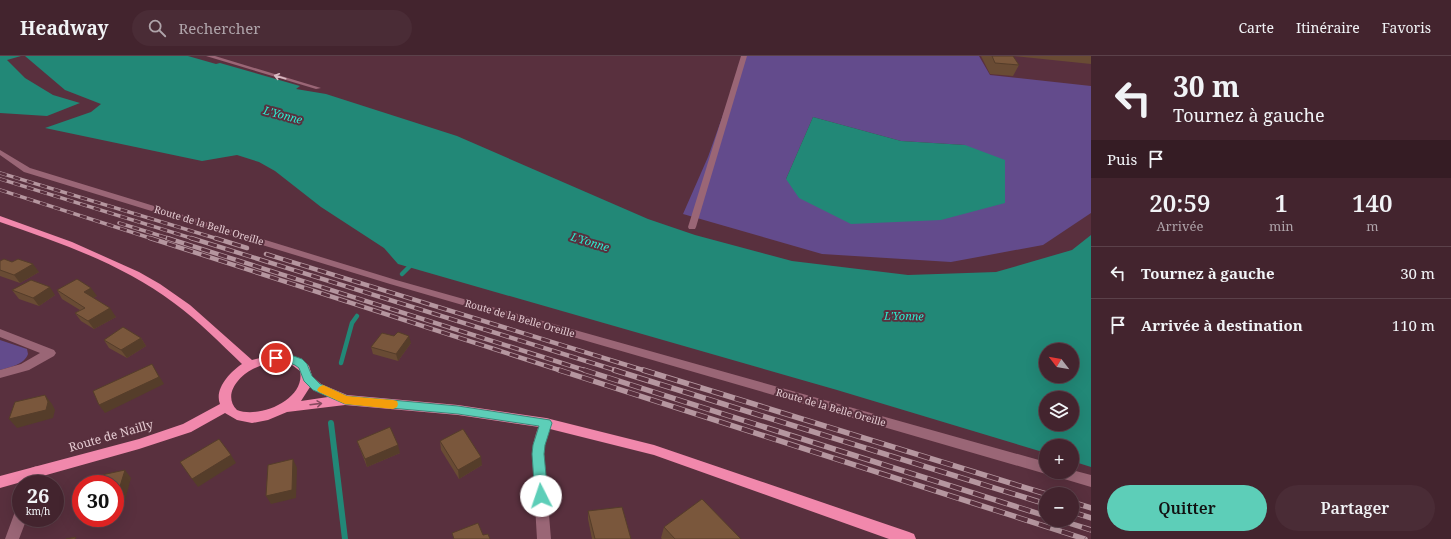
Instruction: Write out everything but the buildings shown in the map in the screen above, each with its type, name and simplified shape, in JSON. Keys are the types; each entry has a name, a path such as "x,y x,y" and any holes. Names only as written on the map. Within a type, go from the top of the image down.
{"main road":[{"path":"0,219 67,243 108,260 144,279 177,300 214,331 250,365"},
{"path":"307,378 305,388 298,398 287,407 273,414 259,418 245,418 234,414 226,407 224,399 225,390 231,380 250,365 263,360 276,358 288,358 298,362 303,366 307,378 317,387 345,400"},
{"path":"287,407 345,400 458,410 546,423 654,450 909,539"},
{"name":"Route de Nailly","path":"43,475 187,428 226,407"},
{"name":"Route de Nailly","path":"0,482 12,481"}],"street":[{"path":"209,56 318,88"},
{"path":"692,227 744,56"},
{"name":"Route de la Belle Oreille","path":"0,152 26,170 393,282 1039,466"},
{"path":"0,333 50,353 25,367 0,374"},
{"path":"544,539 538,454 539,445 546,423"},
{"path":"1079,478 1091,481"},
{"path":"12,539 16,527"}],"shaded area":[{"path":"744,56 979,56 990,75 1091,86 1091,213 1043,245 951,262 822,254 683,214 708,157","holes":["813,117 901,141 965,145 786,179"]},
{"path":"0,340 27,349 28,354 26,358 16,365 0,370"}],"water":[{"path":"0,56 21,56 7,60 25,78 53,95 80,103 47,116 0,113"},
{"name":"L'Yonne","path":"25,56 188,56 216,64 220,63 300,86 296,89 326,94 457,136 648,219 695,235 792,261 908,275 996,272 1072,250 1091,235 1091,467 1079,463 1079,439 1039,439 1039,451 837,390 398,264 384,248 321,207 275,171 259,162 237,155 202,161 45,128 91,112 101,104 65,90"},
{"path":"813,117 901,141 965,145 1005,160 1005,203 941,220 851,224 799,198 786,179"}],"waterway":[{"path":"402,274 412,264"},
{"path":"341,363 352,323 357,316"},
{"path":"331,423 345,539"}],"railway":[{"path":"0,173 218,239"},
{"path":"0,179 194,239"},
{"path":"0,190 153,239"},
{"path":"119,223 171,239"},
{"path":"150,238 562,371"},
{"path":"167,238 587,371"},
{"path":"191,238 618,371"},
{"path":"215,238 247,248"},
{"path":"266,254 646,371"},
{"path":"559,370 1085,539"},
{"path":"584,370 1039,514"},
{"path":"614,370 1039,502"},
{"path":"643,370 1039,492"},
{"path":"1079,504 1091,508"},
{"path":"1079,514 1091,518"},
{"path":"1079,526 1091,530"}],"slow traffic":[{"path":"323,390 345,400 393,404"}],"route":[{"path":"276,358 288,358 298,362 303,366 307,378 317,387 345,400 458,410 546,423 539,445 538,454 541,496"}]}
